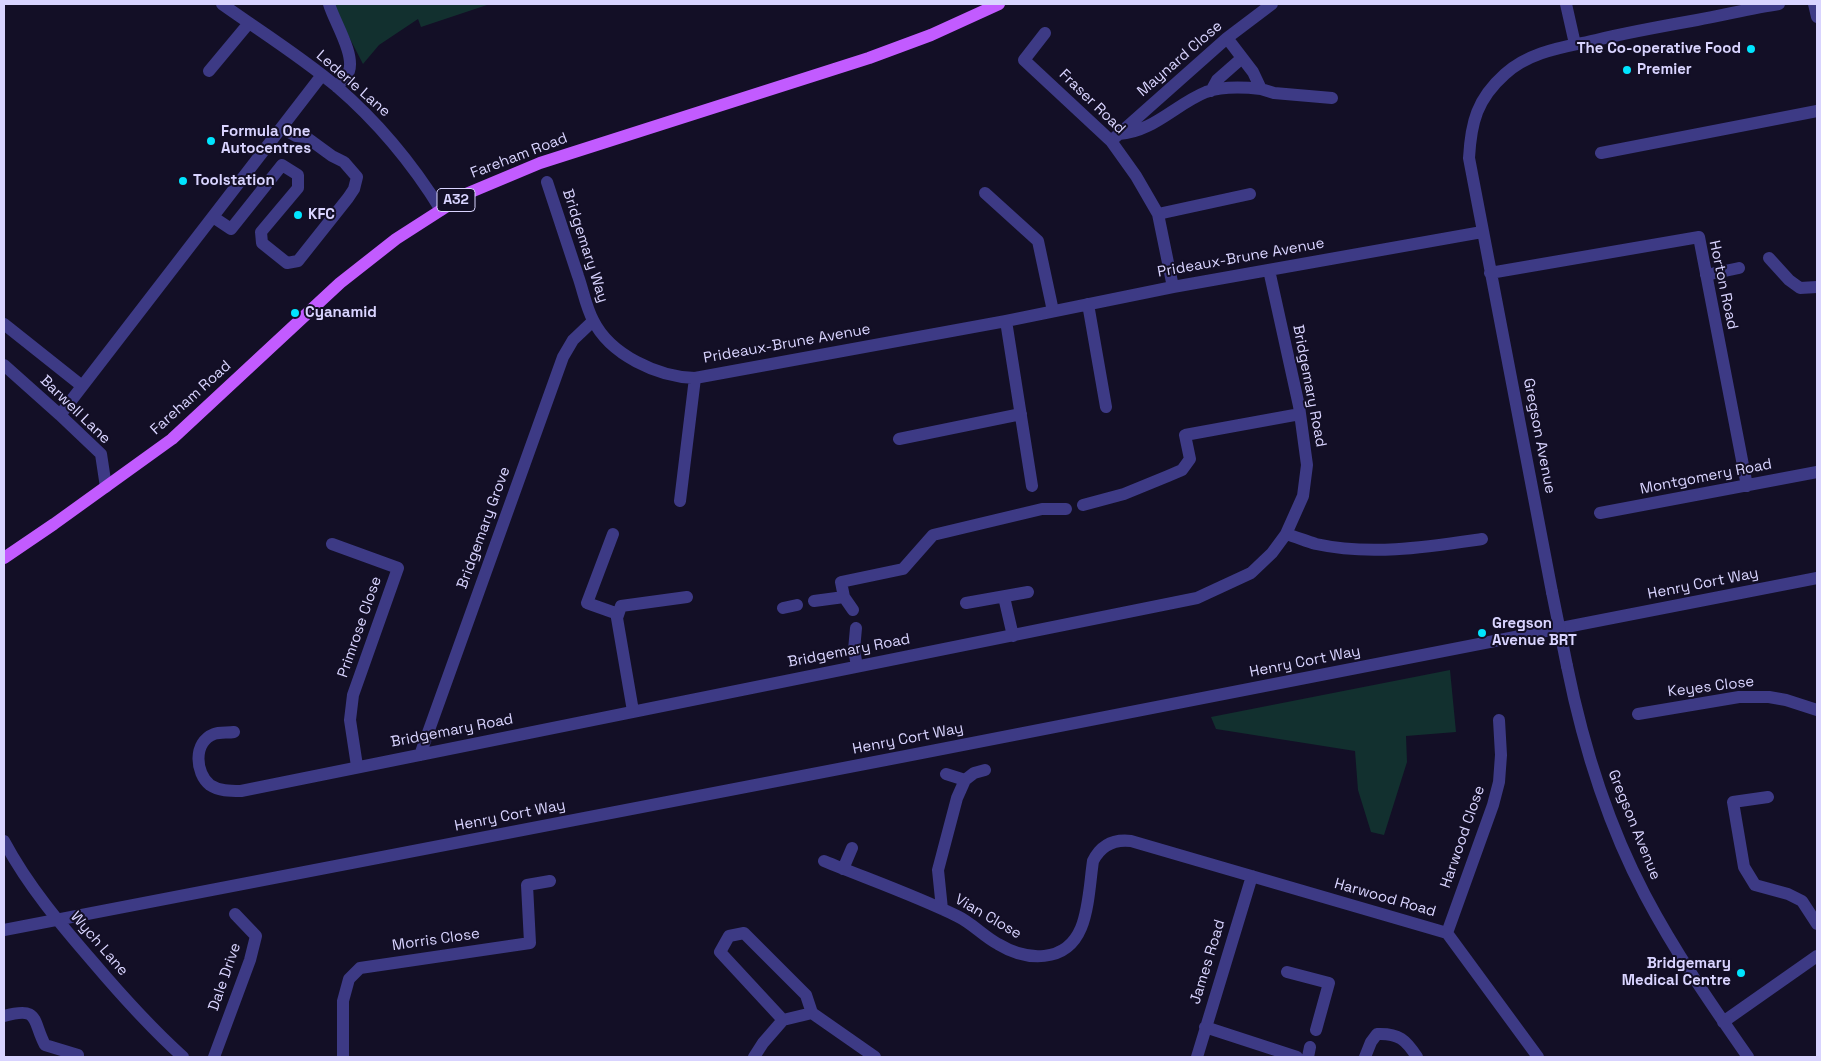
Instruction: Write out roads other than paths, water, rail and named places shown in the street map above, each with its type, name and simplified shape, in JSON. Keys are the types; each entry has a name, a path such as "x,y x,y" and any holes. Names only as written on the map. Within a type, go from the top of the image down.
{"main road":[{"name":"Fareham Road","path":"4,558 106,488 172,439 340,283 396,239 466,194 540,163 870,58 931,35 999,4"}],"street":[{"name":"Lederle Lane","path":"222,4 337,87 399,148 424,182 441,210"},
{"path":"329,4 347,49 349,63 348,72 337,87"},
{"name":"Maynard Close","path":"1115,137 1227,38 1272,4"},
{"path":"1566,4 1575,44"},
{"name":"Gregson Avenue","path":"1748,1057 1723,1022 1663,928 1644,893 1622,846 1592,766 1577,712 1552,592 1469,158 1471,130 1481,104 1491,87 1506,72 1527,58 1575,44 1779,4"},
{"path":"1814,4 1817,17"},
{"path":"209,71 249,23"},
{"name":"Fraser Road","path":"1045,33 1024,60 1115,137 1158,214 1173,286"},
{"path":"1227,38 1257,78 1261,89"},
{"path":"1211,91 1217,80 1242,58"},
{"path":"60,415 322,76"},
{"path":"1115,137 1141,130 1194,98 1211,91 1240,87 1332,98"},
{"path":"1602,153 1817,112"},
{"path":"213,217 231,229 282,165 298,174 298,188 261,232 262,243 287,263 298,261 342,205 354,189 357,177 344,162 332,156 306,137 296,136 282,128"},
{"name":"Bridgemary Way","path":"547,182 593,321"},
{"path":"984,193 1038,241 1054,311"},
{"path":"1158,214 1250,194"},
{"name":"Prideaux-Brune Avenue","path":"593,321 608,340 625,355 664,374 695,378 1006,321 1173,286 1482,232"},
{"name":"Horton Road","path":"1490,273 1699,237 1747,486"},
{"path":"1769,258 1800,288 1817,286"},
{"path":"1706,275 1739,268"},
{"name":"Bridgemary Road","path":"234,732 214,734 200,748 198,761 201,775 210,785 223,791 241,791 357,766 420,755 1197,598 1251,574 1272,553 1286,534 1303,496 1307,465 1300,414 1269,270"},
{"path":"1088,304 1106,407"},
{"name":"Bridgemary Grove","path":"420,755 562,357 574,340 593,321"},
{"path":"1006,321 1032,486"},
{"path":"4,324 82,386"},
{"name":"Barwell Lane","path":"4,365 101,454 106,488"},
{"path":"680,501 695,378"},
{"path":"899,439 1021,414"},
{"path":"1083,505 1124,494 1182,470 1190,459 1185,435 1300,414"},
{"name":"Montgomery Road","path":"1600,513 1817,472"},
{"path":"853,610 844,596 841,582 903,569 933,535 1042,509 1066,509"},
{"path":"614,534 587,603 618,614"},
{"path":"1286,534 1315,544 1353,550 1419,548 1482,539"},
{"name":"Primrose Close","path":"332,544 398,568 353,695 350,720 357,766"},
{"name":"Henry Cort Way","path":"4,930 1817,578"},
{"path":"966,603 1028,592"},
{"path":"814,601 844,596"},
{"path":"633,711 617,618 621,606 687,597"},
{"path":"1004,597 1014,636"},
{"path":"783,608 797,605"},
{"path":"856,628 854,650 857,666"},
{"name":"Keyes Close","path":"1638,714 1739,697 1769,697 1786,700 1817,710"},
{"name":"Harwood Close","path":"1447,933 1493,805 1499,782 1501,755 1499,720"},
{"path":"942,909 938,870 957,798 965,780 974,773 985,770"},
{"path":"946,774 965,780"},
{"path":"1768,797 1733,802 1744,867 1755,885 1788,894 1802,901 1817,924"},
{"name":"Vian Close","path":"824,861 942,909 964,920 997,944 1016,953 1035,957 1050,956 1073,942 1081,928 1093,861 1097,852 1106,845 1121,840 1131,841 1252,876"},
{"name":"Wych Lane","path":"4,841 23,873 56,920 156,1033 183,1057"},
{"path":"843,869 852,848"},
{"name":"Harwood Road","path":"1252,876 1447,933 1538,1057"},
{"name":"James Road","path":"1197,1057 1252,876"},
{"name":"Morris Close","path":"343,1057 343,1001 349,979 360,968 530,943 527,884 550,880"},
{"name":"Dale Drive","path":"214,1057 250,960 256,936 235,914"},
{"path":"783,1020 720,952 729,936 744,933 806,995 812,1013 875,1057"},
{"path":"1723,1022 1817,956"},
{"path":"1287,972 1329,983 1316,1030"},
{"path":"4,1016 20,1012 32,1016 36,1019 46,1045 78,1055"},
{"path":"754,1057 763,1043 783,1020 812,1013"},
{"path":"1205,1027 1297,1057"},
{"path":"1365,1057 1370,1042 1377,1034 1400,1037 1418,1057"}],"place":[{"name":"The Co-operative Food","path":"1751,49"},
{"name":"Premier","path":"1627,70"},
{"name":"Formula One Autocentres","path":"211,141"},
{"name":"Toolstation","path":"183,181"},
{"name":"KFC","path":"298,215"},
{"name":"Cyanamid","path":"295,313"},
{"name":"Gregson Avenue BRT","path":"1482,633"},
{"name":"Bridgemary Medical Centre","path":"1741,973"}]}
